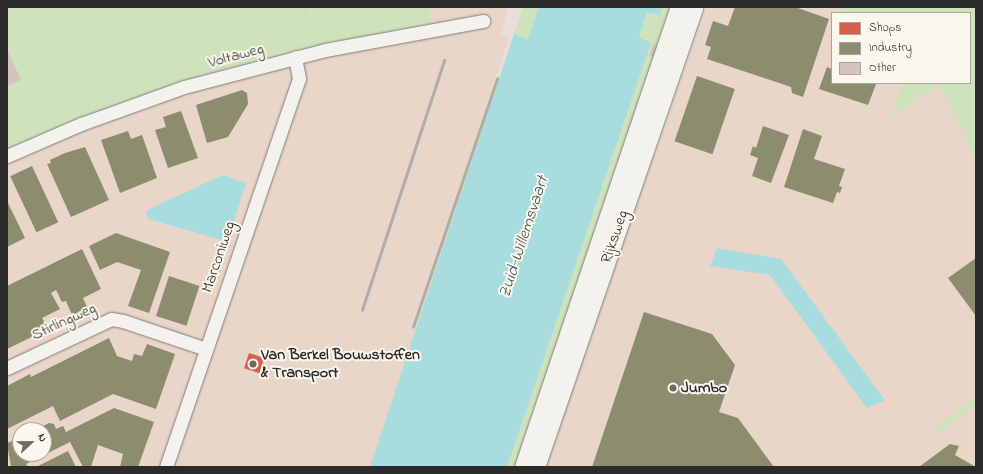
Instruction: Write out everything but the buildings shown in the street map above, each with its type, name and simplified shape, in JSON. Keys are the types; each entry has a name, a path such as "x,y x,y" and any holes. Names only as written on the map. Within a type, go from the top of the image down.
{"main road":[{"name":"Rijksweg","path":"522,467 678,7"},
{"name":"Rijksweg","path":"536,467 694,7"}],"street":[{"name":"Voltaweg","path":"7,156 81,124 184,87 295,57 483,21"},
{"name":"Marconiweg","path":"166,467 298,78 295,57"},
{"name":"Stirlingweg","path":"7,368 110,319 123,321 206,349"}],"shaded area":[{"path":"429,7 508,7 501,35 509,38 473,147 442,273 569,270 608,285 707,7 843,7 846,12 831,12 831,84 971,84 976,43 976,467 7,467 7,149 193,77 299,50 430,24"}],"green space":[{"path":"7,7 311,7 307,23 312,7 429,7 430,24 299,50 193,77 7,149"},
{"path":"523,7 539,7 528,39 514,34"},
{"path":"663,7 672,7 517,467 507,467 651,43 639,37 647,12 660,15"},
{"path":"840,7 976,7 976,160 940,85 891,116 903,84 971,84 971,12 842,12"},
{"path":"976,397 976,405 940,432 937,426"}],"water":[{"name":"Zuid-Willemsvaart","path":"539,7 663,7 660,15 647,12 639,37 651,43 507,467 370,467 514,34 528,39"},
{"path":"223,175 246,183 226,247 221,240 149,219 146,213 149,209"},
{"path":"717,248 781,259 885,400 867,408 770,275 710,266"}],"railway":[{"path":"362,310 444,60"},
{"path":"413,327 497,79"}],"place":[{"name":"Van Berkel Bouwstoffen & Transport","path":"253,364"},
{"name":"Jumbo","path":"673,388"}]}
